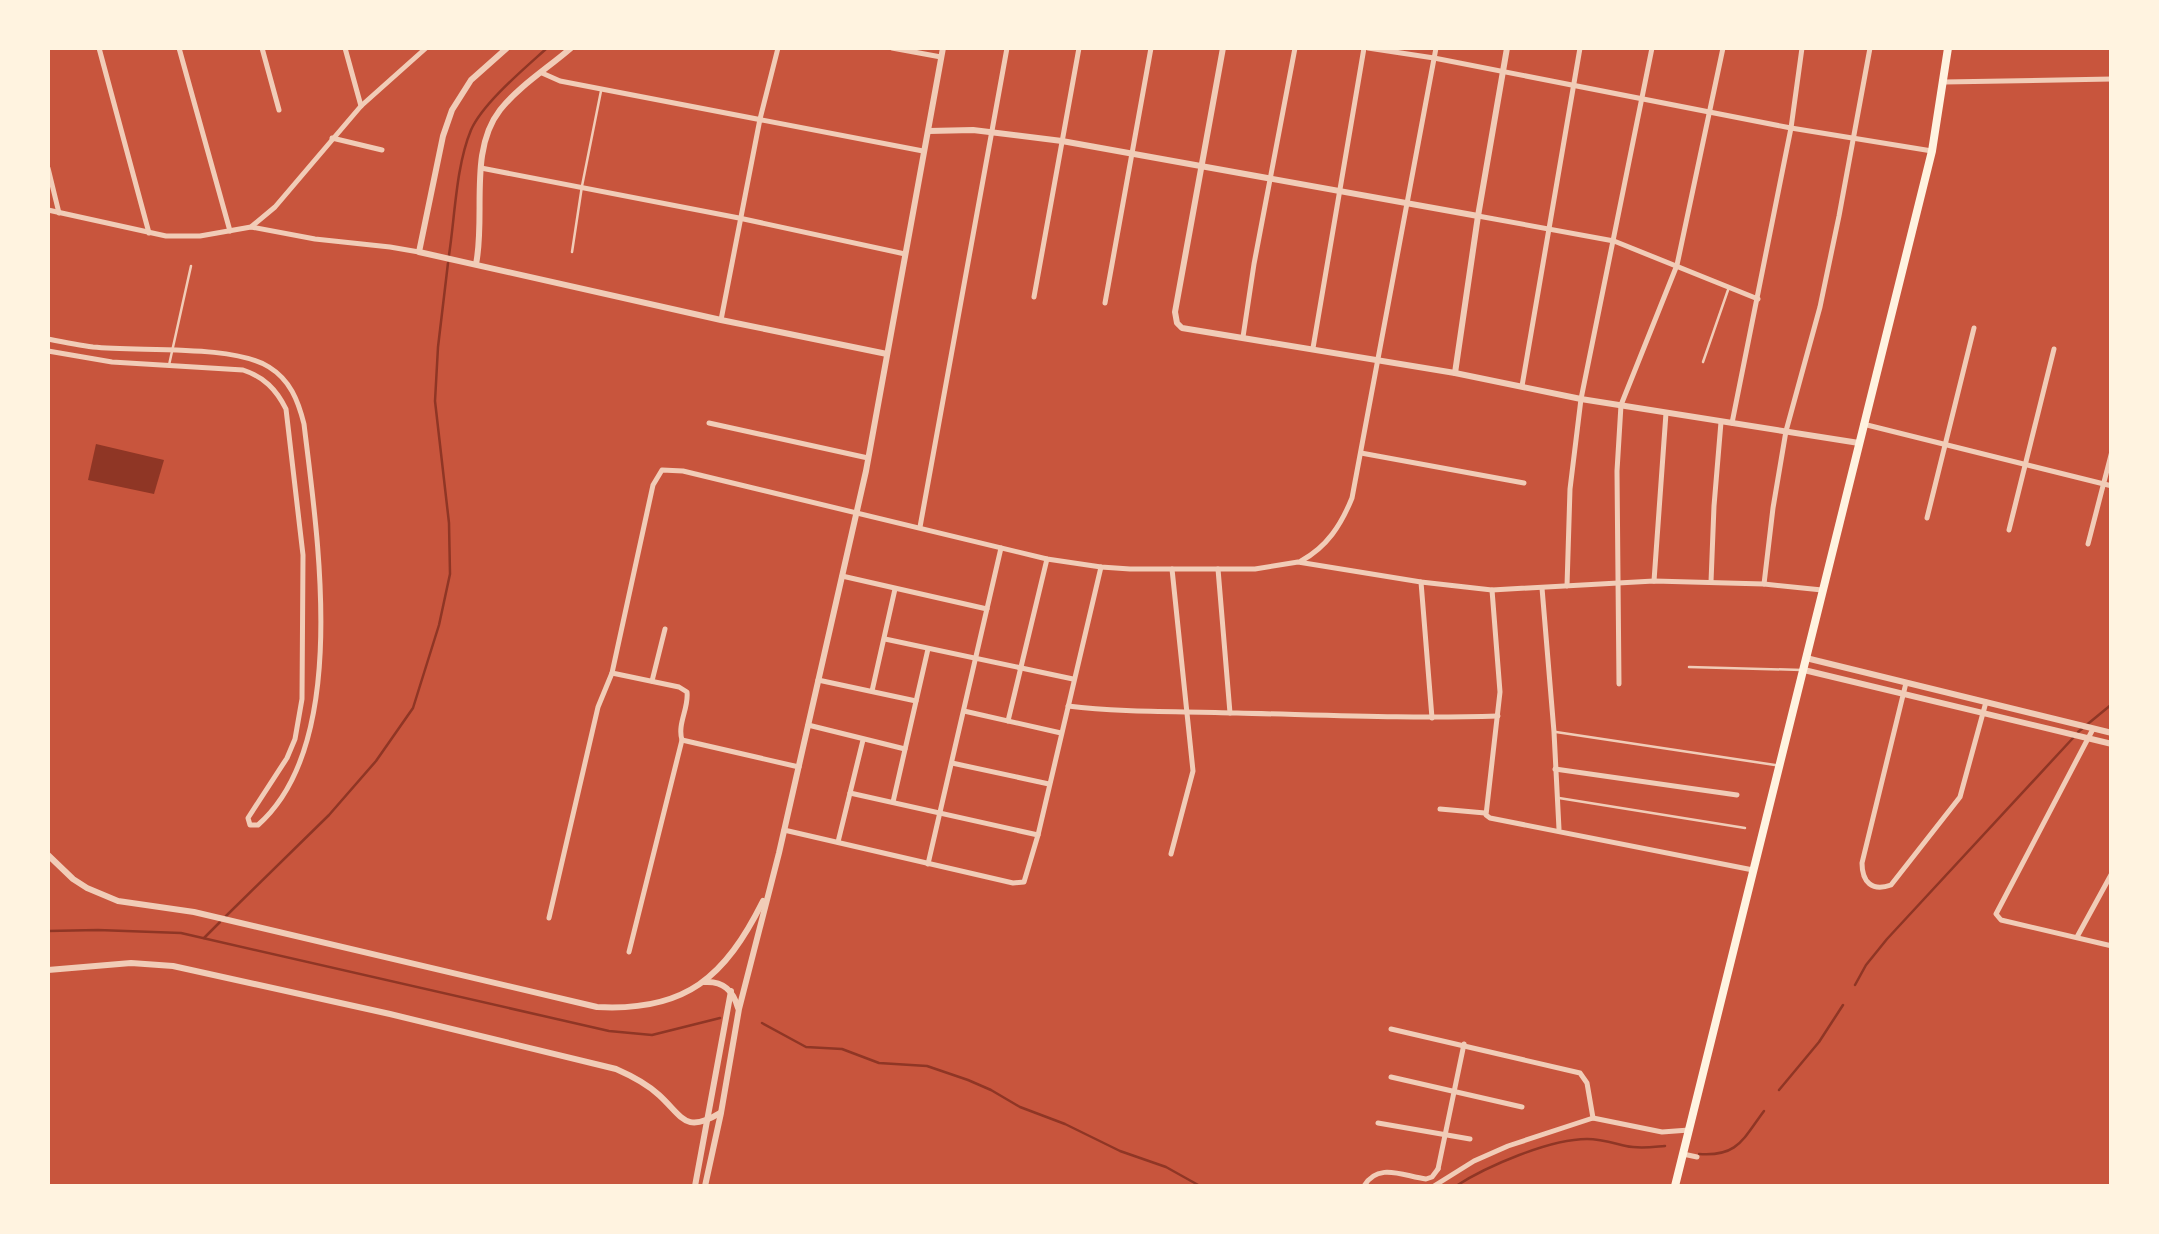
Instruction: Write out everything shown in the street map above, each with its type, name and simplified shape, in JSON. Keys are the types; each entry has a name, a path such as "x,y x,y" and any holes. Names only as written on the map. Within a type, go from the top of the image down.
{"main road":[{"path":"1675,1186 1932,151 1948,48"}],"street":[{"path":"99,48 149,234"},
{"path":"179,48 230,230"},
{"path":"262,48 279,110"},
{"path":"346,48 361,106"},
{"path":"251,227 276,207 361,106 426,48"},
{"path":"419,252 452,110 471,80 507,48"},
{"path":"476,264 484,142 493,120 571,48"},
{"path":"721,320 739,218 778,48"},
{"path":"892,48 941,57"},
{"path":"705,1186 738,1009 799,767 868,458 943,48"},
{"path":"920,528 1007,48"},
{"path":"1034,297 1079,48"},
{"path":"1105,303 1151,48"},
{"path":"1223,48 1175,312 1176,323 1182,328 1859,443"},
{"path":"1243,337 1295,48"},
{"path":"1312,348 1366,48 1932,151"},
{"path":"1298,562 1335,533 1352,498 1436,48"},
{"path":"1455,372 1507,48"},
{"path":"1522,386 1580,48"},
{"path":"1567,586 1570,490 1581,398 1652,48"},
{"path":"1619,684 1617,472 1621,405 1677,265 1722,48"},
{"path":"1732,424 1791,128 1802,48"},
{"path":"1764,584 1786,431 1820,307 1870,48"},
{"path":"542,73 554,80 601,90 923,151"},
{"path":"1944,82 2112,78"},
{"path":"929,131 992,132 1062,142 1550,228 1614,241 1758,299"},
{"path":"332,138 382,150"},
{"path":"48,168 59,213"},
{"path":"482,168 905,254"},
{"path":"48,210 149,234 184,237 251,227 314,239 390,246 888,354"},
{"path":"1927,518 1974,328"},
{"path":"48,339 95,347 245,357 272,368 291,388 299,404 320,585 316,700 306,747 288,784 262,821 254,826 248,821 250,814 287,758 302,699 304,585 286,408 279,395 253,373 96,360 48,351"},
{"path":"95,347 96,360"},
{"path":"2010,530 2054,349"},
{"path":"1654,582 1666,413"},
{"path":"1712,582 1721,422"},
{"path":"709,423 868,458"},
{"path":"1863,424 2108,485"},
{"path":"2088,544 2108,485 2112,450"},
{"path":"1361,453 1524,482"},
{"path":"293,455 307,454"},
{"path":"549,918 598,706 612,673 652,484 662,470 683,471 1001,548 1101,567 1218,569 1298,562 1492,590 1712,582 1822,590"},
{"path":"298,504 313,502"},
{"path":"928,864 1001,548"},
{"path":"1008,721 1047,558"},
{"path":"784,830 1012,883 1024,882 1101,567"},
{"path":"1171,854 1192,771 1172,569"},
{"path":"1218,569 1230,712"},
{"path":"842,576 987,609"},
{"path":"1421,582 1432,718"},
{"path":"1542,588 1559,830"},
{"path":"872,692 895,589"},
{"path":"1484,813 1500,692 1492,590"},
{"path":"652,681 665,630"},
{"path":"885,639 1074,680"},
{"path":"893,803 928,649"},
{"path":"1806,658 2112,733"},
{"path":"1804,670 2112,744"},
{"path":"612,673 679,688 688,694 682,740 629,952"},
{"path":"818,680 916,701"},
{"path":"1906,683 1862,863 1866,882 1883,888 1891,886 1960,797 1986,702"},
{"path":"302,699 316,700"},
{"path":"1068,706 1121,712 1498,716"},
{"path":"964,711 1061,732"},
{"path":"808,726 905,750"},
{"path":"2093,729 1996,914 2000,920 2112,946"},
{"path":"682,740 799,767"},
{"path":"838,842 863,740"},
{"path":"952,763 1049,784"},
{"path":"1555,769 1737,795"},
{"path":"850,794 1038,835"},
{"path":"1440,809 1484,813 1490,818 1753,870"},
{"path":"48,855 73,879 103,896 194,912 597,1007 646,1006 678,996 703,982 736,949 770,886"},
{"path":"2076,938 2112,874"},
{"path":"48,970 131,963 172,966 616,1069 642,1081 684,1120 705,1122 721,1113"},
{"path":"703,982 717,982 731,992 738,1009"},
{"path":"694,1186 731,992"},
{"path":"1391,1029 1580,1073 1587,1083 1593,1118"},
{"path":"1364,1186 1375,1174 1426,1178 1438,1169 1464,1044"},
{"path":"1390,1078 1522,1108"},
{"path":"1434,1186 1508,1146 1593,1118 1662,1132 1688,1130"},
{"path":"1378,1123 1470,1140"},
{"path":"1683,1154 1696,1157"},
{"path":"1438,1169 1448,1178"}],"lane":[{"path":"572,252 601,90"},
{"path":"169,366 190,266"},
{"path":"1703,362 1728,288"},
{"path":"1688,667 1804,670"},
{"path":"1554,732 1779,766"},
{"path":"1557,797 1745,828"}],"shaded area":[{"path":"96,444 164,460 154,494 88,480"}],"waterway":[{"path":"449,255 459,175 471,130 495,97 547,48"},
{"path":"226,916 329,815 376,761 413,708 450,574 449,523 435,401 448,263"},
{"path":"2078,732 2112,704"},
{"path":"1855,985 1887,939 2073,738"},
{"path":"204,938 220,922"},
{"path":"48,931 181,933 609,1031 652,1035 720,1018"},
{"path":"1779,1090 1819,1042 1843,1005"},
{"path":"762,1023 806,1047 842,1049 879,1063 927,1066 968,1080 1120,1151 1166,1167 1200,1186"},
{"path":"1699,1154 1731,1149 1764,1111"},
{"path":"1456,1186 1519,1155 1572,1140 1665,1146"}]}
